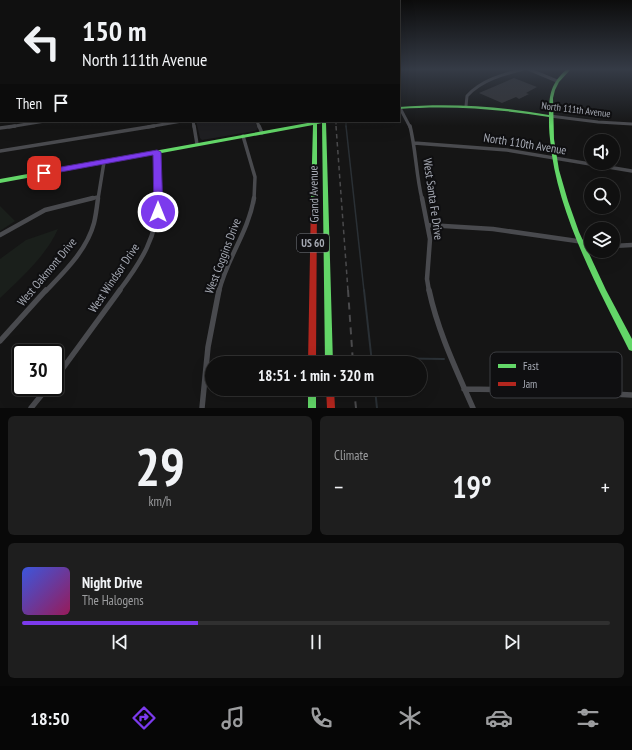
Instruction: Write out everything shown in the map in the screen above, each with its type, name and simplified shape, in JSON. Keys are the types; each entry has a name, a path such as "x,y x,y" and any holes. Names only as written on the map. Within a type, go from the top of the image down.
{"main road":[{"path":"553,88 550,116 550,132 554,158 568,208 602,290 632,347"},
{"name":"North 111th Avenue","path":"400,107 466,106 521,111 550,116"},
{"path":"0,181 315,122"},
{"name":"Grand Avenue","path":"312,356 315,122"},
{"name":"Grand Avenue","path":"324,122 329,356"},
{"path":"312,396 312,408"},
{"path":"330,396 331,408"}],"street":[{"path":"466,106 467,96 474,88"},
{"name":"West Santa Fe Drive","path":"400,107 409,123 414,143 417,177 428,224 430,239 427,279 430,298 438,327 473,408"},
{"name":"North 111th Avenue","path":"550,116 598,122 632,124"},
{"path":"0,128 39,122"},
{"path":"0,151 176,122"},
{"path":"193,122 197,144"},
{"path":"257,122 262,133"},
{"name":"West Coggins Drive","path":"202,408 209,342 220,286 231,257 245,231 254,192 255,179 243,136"},
{"name":"North 110th Avenue","path":"414,143 500,149 632,171"},
{"name":"West Windsor Drive","path":"64,367 135,270 153,236 158,212 157,152"},
{"name":"West Oakmont Drive","path":"0,341 78,254 90,234 94,224 104,162"},
{"path":"0,235 28,218 45,210 98,198"},
{"path":"428,224 494,229 584,243"},
{"path":"620,246 632,245"},
{"path":"464,389 490,389"},
{"path":"622,394 632,395"},
{"path":"31,408 41,396"}],"shaded area":[{"path":"196,122 255,122 258,129 255,131 202,140 200,138"},
{"path":"0,206 15,221 0,231"},
{"path":"58,229 53,239 40,257 0,298 0,259 26,240"}],"building":[{"path":"491,88 535,88 526,93 529,94 519,99 516,97 502,103 479,93"}],"waterway":[{"path":"346,126 364,291"},
{"path":"364,290 371,356"},
{"path":"427,359 444,359"},
{"path":"376,396 377,408"}],"railway":[{"path":"336,126 348,291"},
{"path":"348,290 353,356"},
{"path":"355,396 356,408"}],"traffic: fast":[{"path":"554,88 551,98 552,139 557,170 565,201 589,262 632,347"},
{"path":"400,108 456,106 494,108 550,116"},
{"path":"314,199 315,122"},
{"path":"0,181 320,122"},
{"path":"324,122 329,356"},
{"path":"312,396 312,408"}],"traffic: jam":[{"path":"312,356 314,199"},
{"path":"330,396 331,408"}],"route":[{"path":"44,173 157,152 158,212"}]}
